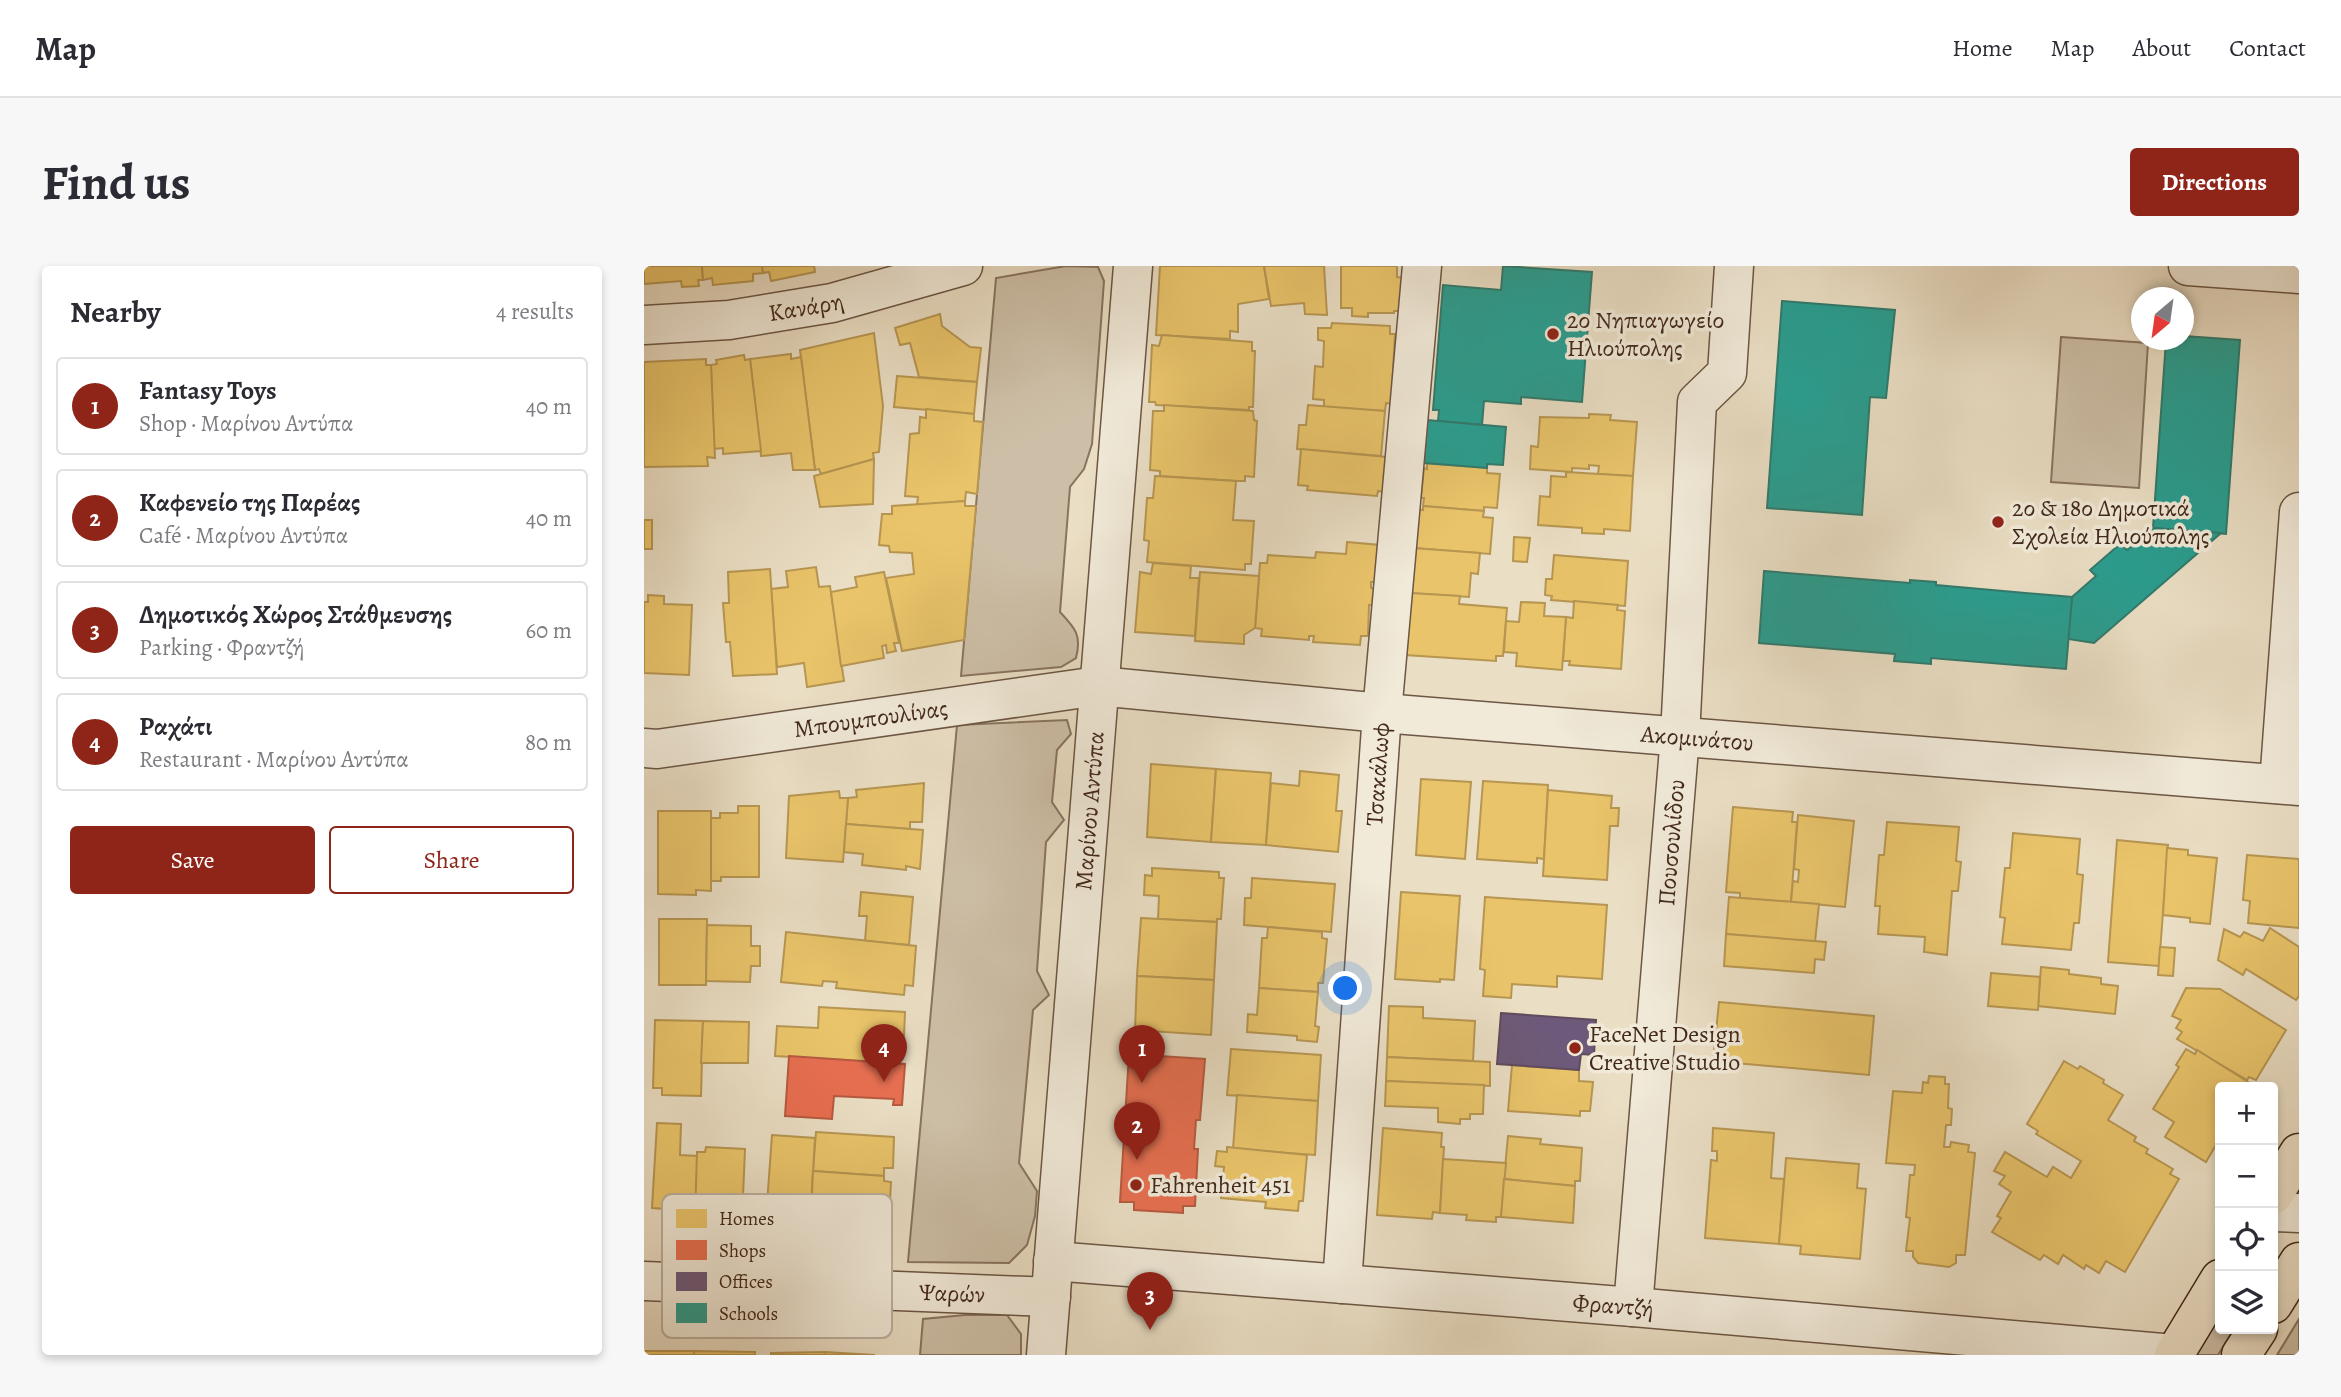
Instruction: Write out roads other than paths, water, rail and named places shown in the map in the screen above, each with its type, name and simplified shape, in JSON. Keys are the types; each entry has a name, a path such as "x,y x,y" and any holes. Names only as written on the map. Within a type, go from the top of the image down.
{"main road":[{"path":"2278,1187 2299,1153"},
{"path":"2278,1296 2299,1262"},
{"path":"2174,1355 2215,1287"},
{"path":"2241,1355 2255,1334"}],"street":[{"name":"Κανάρη","path":"644,325 729,320 832,303 963,266"},
{"name":"Μαρίνου Αντύπα","path":"1046,1355 1133,266"},
{"name":"Τσακάλωφ","path":"1342,1284 1382,713 1422,266"},
{"name":"Πουσουλίδου","path":"1633,1307 1680,736 1697,402 1727,373 1734,266"},
{"path":"2188,266 2299,274"},
{"path":"2289,785 2299,512"},
{"name":"Ακομινάτου","path":"1098,686 1382,713 2289,785"},
{"name":"Μπουμπουλίνας","path":"644,748 657,749 1098,686"},
{"path":"2278,1212 2299,1213"},
{"name":"Ψαρών","path":"892,1280 1052,1279"},
{"name":"Φραντζή","path":"1052,1279 1342,1284 2174,1355"},
{"name":"Ψαρών","path":"644,1281 662,1281"}],"place":[{"name":"2ο Νηπιαγωγείο Ηλιούπολης","path":"1553,334"},
{"name":"2ο & 18ο Δημοτικά Σχολεία Ηλιούπολης","path":"1998,522"},
{"name":"FaceNet Design Creative Studio","path":"1575,1048"},
{"name":"Ραχάτι","path":"884,1082"},
{"name":"Fantasy Toys","path":"1142,1083"},
{"name":"Καφενείο της Παρέας","path":"1137,1160"},
{"name":"Fahrenheit 451","path":"1136,1185"},
{"name":"Δημοτικός Χώρος Στάθμευσης","path":"1150,1330"}]}
